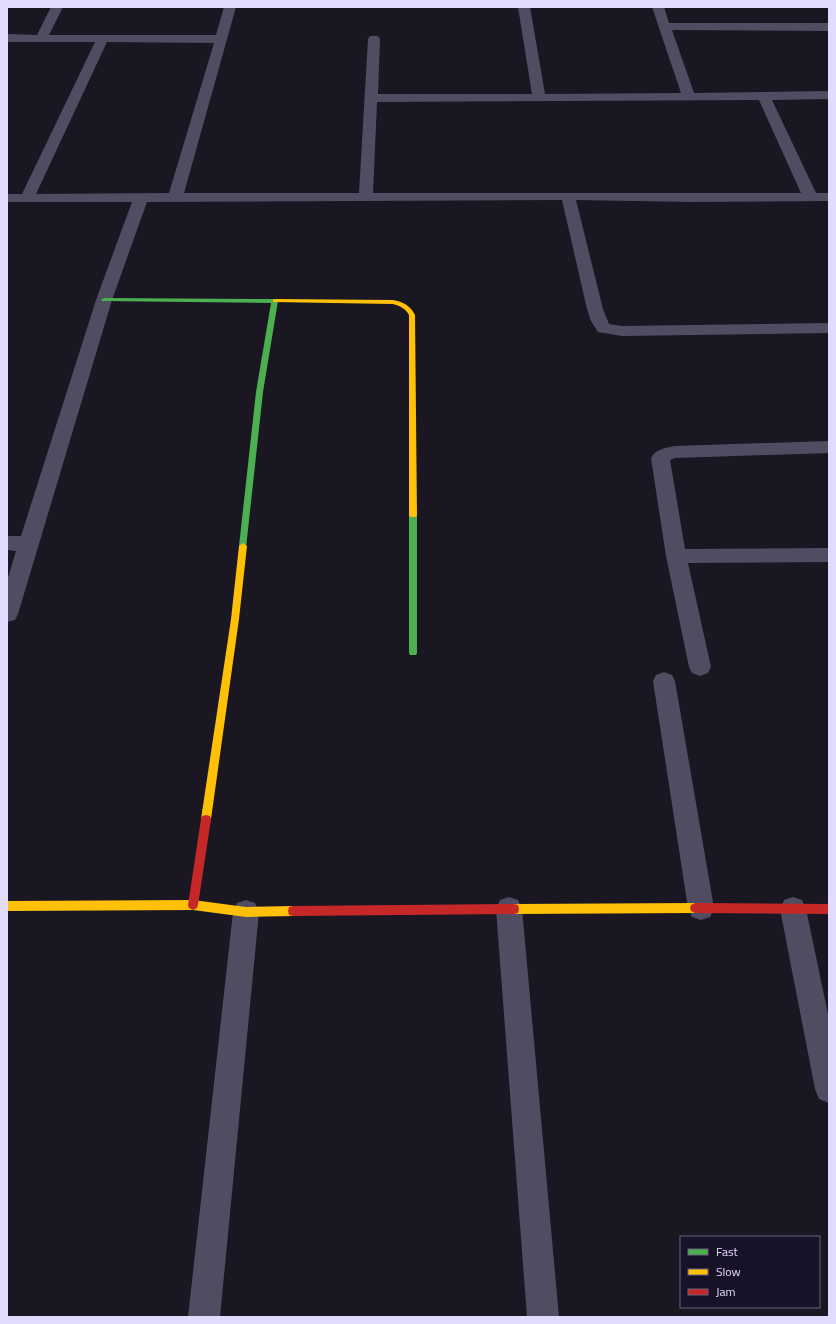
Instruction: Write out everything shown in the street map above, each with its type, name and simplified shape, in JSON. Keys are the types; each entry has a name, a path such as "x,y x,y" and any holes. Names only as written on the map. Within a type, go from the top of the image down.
{"street":[{"path":"42,37 57,7"},
{"path":"175,198 230,7"},
{"path":"524,7 539,97"},
{"path":"658,7 689,97"},
{"path":"664,26 829,27"},
{"path":"7,38 220,39"},
{"path":"27,198 103,38"},
{"path":"366,197 374,39"},
{"path":"371,98 829,95"},
{"path":"764,96 811,198"},
{"path":"7,198 568,196 693,198 829,197"},
{"path":"568,196 595,309 599,321 604,328 630,330 829,328"},
{"path":"7,614 104,300 141,198"},
{"path":"104,300 393,302 404,304 409,308 412,315 413,653"},
{"path":"194,905 235,619 257,414 268,332 275,301"},
{"path":"700,666 676,556 660,466 660,458 666,454 675,452 829,446"},
{"path":"7,543 28,544"},
{"path":"676,556 829,555"},
{"path":"664,681 701,908"},
{"path":"7,906 194,905 246,912 701,908 829,909"},
{"path":"509,909 543,1317"},
{"path":"793,909 818,1043 829,1089"},
{"path":"204,1317 246,912"}],"traffic: fast":[{"path":"104,300 275,301 259,392 243,546"},
{"path":"413,515 413,653"}],"traffic: slow":[{"path":"275,301 393,302 409,309 412,315 413,515"},
{"path":"206,819 235,619 243,546"},
{"path":"7,906 193,905 246,912 293,911"},
{"path":"514,909 695,908"}],"traffic: jam":[{"path":"193,905 206,819"},
{"path":"695,908 829,909"},
{"path":"293,911 514,909"}]}
